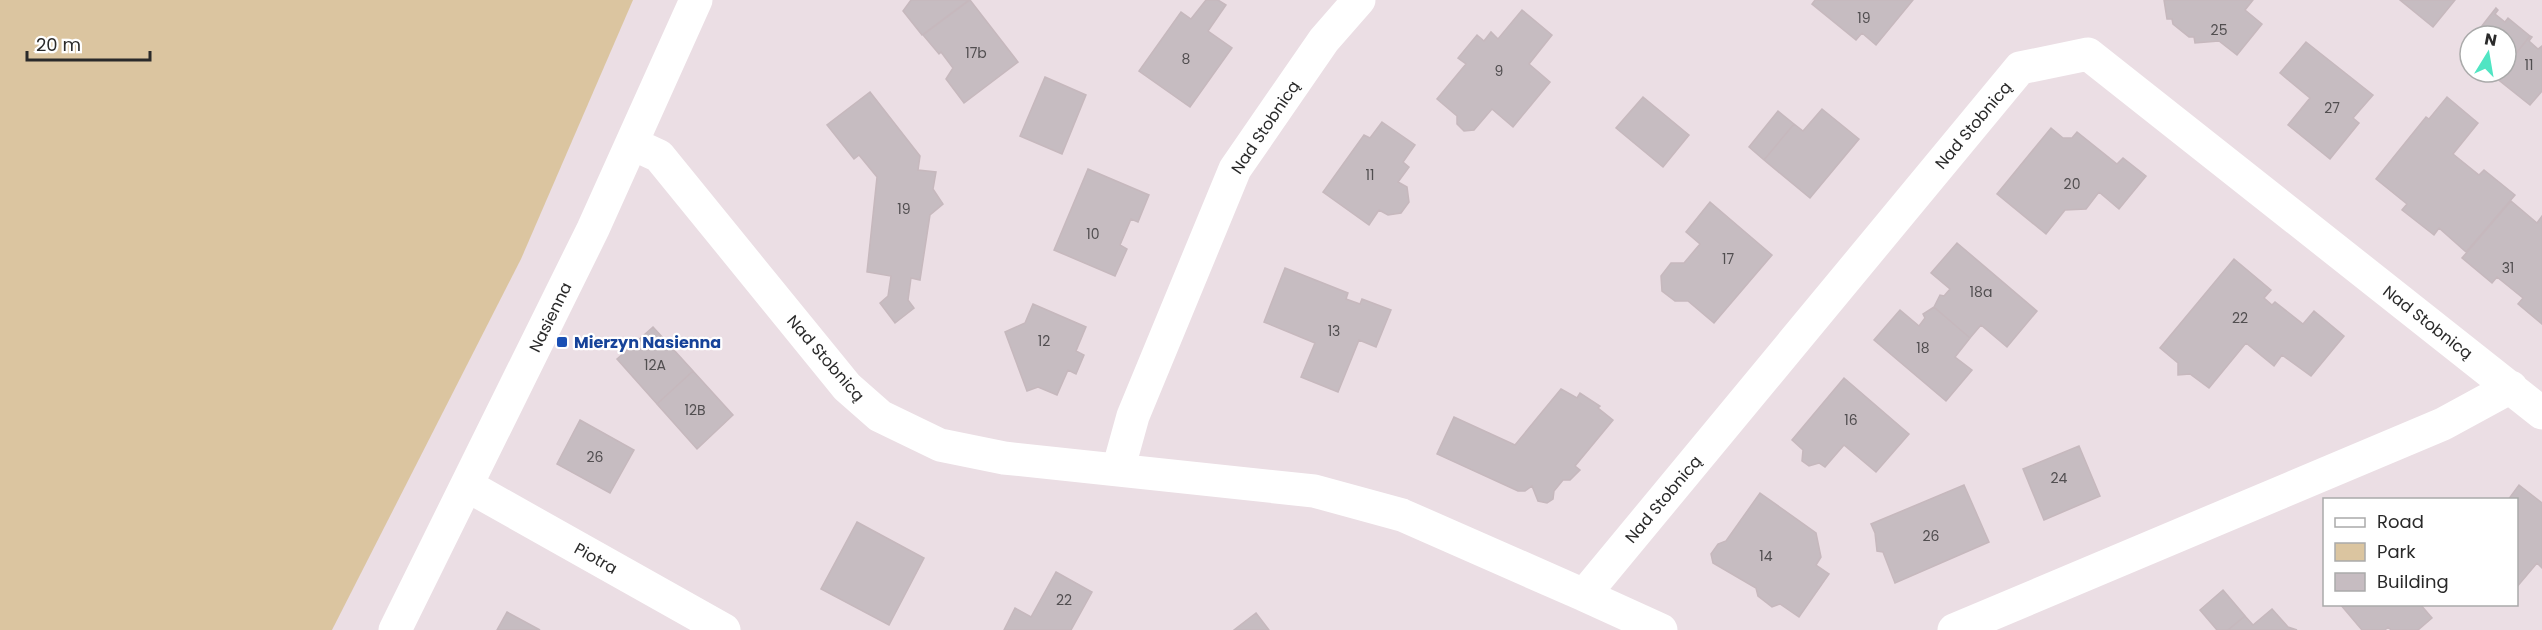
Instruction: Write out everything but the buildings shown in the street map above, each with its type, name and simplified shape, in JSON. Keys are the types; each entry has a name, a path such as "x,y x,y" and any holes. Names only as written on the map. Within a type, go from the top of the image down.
{"street":[{"name":"Nasienna","path":"395,630 468,486 633,144 696,0"},
{"name":"Nad Stobnicą","path":"1118,470 1133,416 1235,169 1324,40 1359,0"},
{"name":"Nad Stobnicą","path":"1584,595 2019,68 2088,54 2542,413"},
{"name":"Nad Stobnicą","path":"633,144 659,156 847,387 880,416 940,445 1004,458 1314,491 1402,515 1661,630"},
{"path":"1954,630 2443,424 2511,387"},
{"name":"Piotra","path":"468,486 724,630"}],"green space":[{"path":"0,0 633,0 521,259 332,630 0,630"}],"place":[{"name":"Mierzyn Nasienna","path":"562,342"}]}
